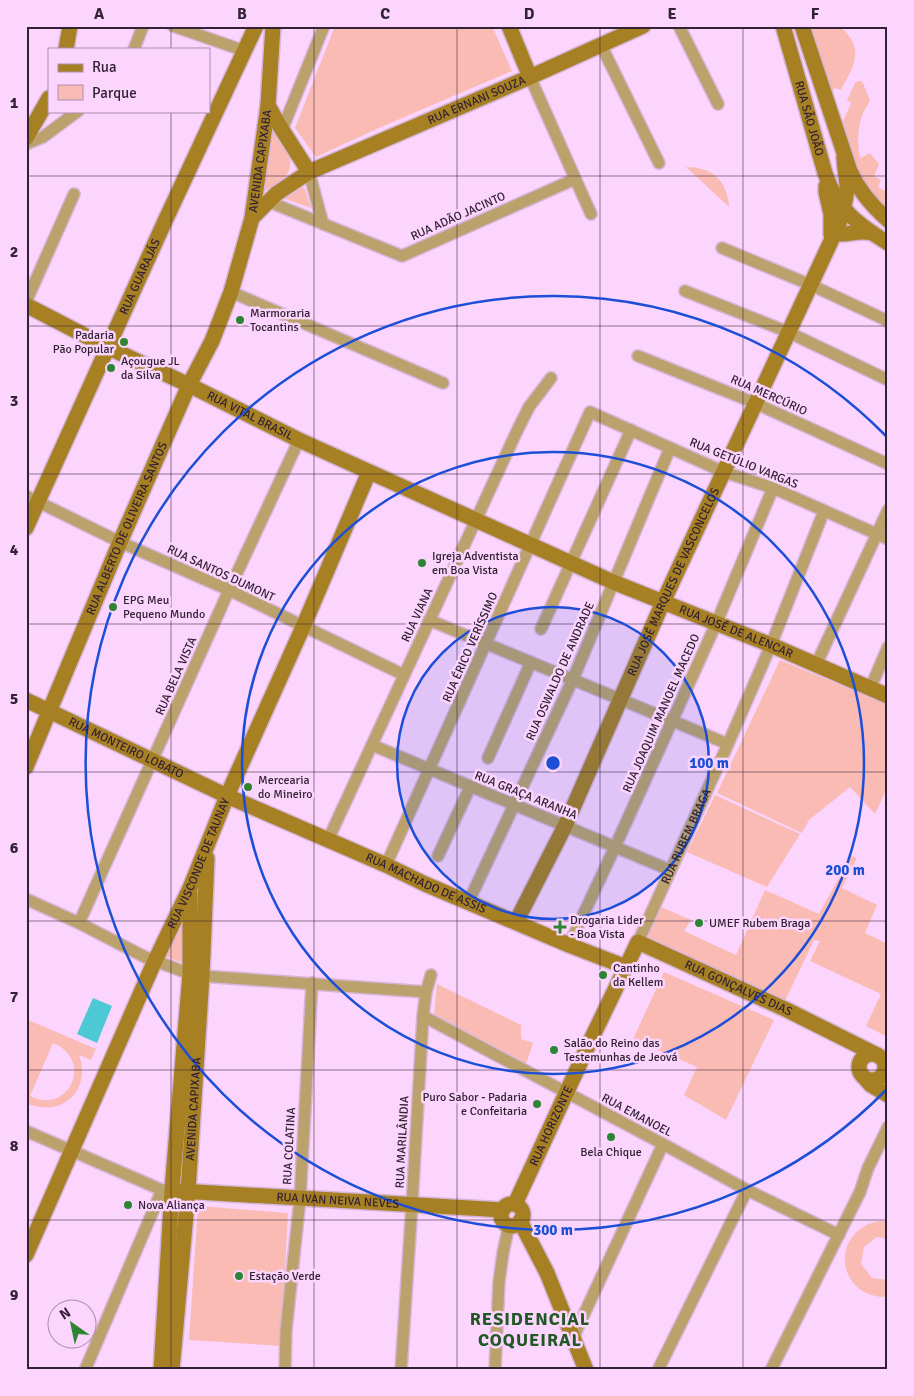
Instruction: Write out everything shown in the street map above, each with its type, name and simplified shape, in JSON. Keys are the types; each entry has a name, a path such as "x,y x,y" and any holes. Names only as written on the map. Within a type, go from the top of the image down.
{"street":[{"path":"66,48 70,26"},
{"path":"134,48 143,26"},
{"path":"173,26 245,51 263,52 271,60"},
{"name":"RUA GUARAJÁS","path":"26,528 32,499 107,348 256,26"},
{"name":"AVENIDA CAPIXABA","path":"231,292 252,218 268,105 273,26"},
{"path":"282,130 324,26"},
{"path":"509,26 591,214"},
{"name":"RUA ERNANI SOUZA","path":"252,218 267,201 293,181 309,172 643,26"},
{"path":"679,26 718,104"},
{"name":"RUA SÃO JOÃO","path":"783,26 827,177 843,208 851,218 888,243"},
{"name":"RUA SÃO JOÃO","path":"802,26 844,156"},
{"path":"808,26 809,47"},
{"path":"602,45 659,163"},
{"path":"26,138 48,100"},
{"path":"268,105 309,172 323,224"},
{"path":"26,144 42,138 77,112"},
{"path":"293,181 298,166 296,151"},
{"path":"844,156 859,189 870,204 888,220"},
{"name":"RUA JOSÉ MARQUES DE VASCONCELOS","path":"516,922 565,826 663,602 841,219 847,187 844,156"},
{"name":"RUA JOSÉ MARQUES DE VASCONCELOS","path":"827,177 826,192 833,237"},
{"name":"RUA ADÃO JACINTO","path":"267,201 402,256 575,179"},
{"path":"26,303 74,194"},
{"path":"833,237 859,231 872,233"},
{"path":"722,248 811,285 888,321"},
{"path":"685,291 788,332 888,380"},
{"path":"231,292 443,383"},
{"name":"RUA ALBERTO DE OLIVEIRA SANTOS","path":"26,767 120,542 189,385 212,341 231,292"},
{"name":"RUA VITAL BRASIL","path":"26,303 107,348 189,385 299,440 476,520"},
{"name":"RUA MERCÚRIO","path":"638,356 755,403 888,464"},
{"name":"RUA VIANA","path":"328,840 498,470 529,407 551,378"},
{"name":"RUA GETÚLIO VARGAS","path":"590,412 724,472 773,488 888,539"},
{"name":"RUA ÉRICO VERÍSSIMO","path":"386,865 590,412"},
{"path":"541,629 631,430"},
{"name":"RUA BELA VISTA","path":"79,923 229,590 299,440"},
{"name":"RUA OSWALDO DE ANDRADE","path":"468,902 573,679 670,448"},
{"name":"RUA VISCONDE DE TAUNAY","path":"26,1255 73,1151 152,965 190,888 369,472"},
{"name":"RUA JOAQUIM MANOEL MACEDO","path":"569,945 716,624 773,488"},
{"name":"RUA SANTOS DUMONT","path":"32,499 120,542 229,590 404,674"},
{"path":"816,665 888,510"},
{"name":"RUA RUBEM BRAGA","path":"587,1048 638,942 728,744 771,646 824,511"},
{"name":"RUA JOSÉ DE ALENCAR","path":"476,520 613,582 888,696"},
{"path":"429,620 728,744"},
{"path":"870,689 888,647"},
{"path":"488,758 531,662"},
{"name":"RUA MONTEIRO LOBATO","path":"26,700 228,796"},
{"name":"RUA GRAÇA ARANHA","path":"372,745 670,870"},
{"path":"438,856 470,787"},
{"name":"RUA MACHADO DE ASSIS","path":"228,796 425,884 626,967"},
{"name":"AVENIDA CAPIXABA","path":"161,1370 167,1190 196,975 208,846"},
{"name":"AVENIDA CAPIXABA","path":"172,1370 188,1192 196,975 190,932 190,888"},
{"path":"26,899 79,923 155,962 196,975 426,992"},
{"path":"171,927 177,924 182,925 190,932"},
{"name":"RUA GONÇALVES DIAS","path":"638,942 839,1036 883,1063 883,1084 888,1094"},
{"name":"RUA MARILÂNDIA","path":"401,1370 423,1016 426,992 431,976"},
{"name":"RUA COLATINA","path":"284,1370 286,1330 300,1199 312,983"},
{"name":"RUA EMANOEL","path":"423,1016 747,1190 839,1235"},
{"name":"RUA GONÇALVES DIAS","path":"839,1036 852,1051 862,1073 871,1085 888,1094"},
{"name":"RUA HORIZONTE","path":"509,1207 587,1048"},
{"path":"870,1054 883,1063 874,1080 862,1073 859,1064 863,1058 870,1054"},
{"path":"771,1370 860,1192 868,1168 888,1127"},
{"path":"26,1131 167,1190 84,1370"},
{"path":"573,1338 663,1144"},
{"name":"RUA IVAN NEIVA NEVES","path":"167,1190 300,1199 509,1207"},
{"path":"658,1370 747,1190"},
{"path":"509,1207 502,1217 503,1220 514,1223 547,1273 586,1370"},
{"path":"495,1370 499,1282 503,1253 514,1223"}],"green space":[{"path":"830,25 838,27 849,36 853,43 855,50 854,63 841,90 834,88 833,94 829,90 812,26"},
{"path":"335,26 492,26 512,71 316,157 295,128"},
{"path":"858,81 863,83 870,101 863,114 859,128 860,158 870,153 879,164 874,176 881,180 878,187 888,192 888,213 861,183 841,126 851,103 847,100 855,83"},
{"path":"273,128 285,147 290,167 280,182 261,192"},
{"path":"686,167 703,169 716,177 725,189 729,207"},
{"path":"302,187 305,189 311,208 285,199"},
{"path":"780,660 888,705 888,786 875,814 850,787 809,820 802,833 717,793"},
{"path":"715,795 800,834 767,887 687,852"},
{"path":"851,856 857,858 842,888 877,905 865,933 888,944 888,1037 866,1026 881,994 810,961 820,941 814,940 784,1003 644,940 659,906 691,920 684,931 736,955 765,890 819,914"},
{"path":"181,928 183,929 185,958 179,962 166,956 176,931"},
{"path":"664,972 774,1020 726,1120 684,1095 697,1067 633,1039"},
{"path":"437,984 521,1025 521,1039 533,1043 526,1064 434,1014"},
{"path":"26,1019 96,1049 91,1060 79,1055 82,1068 81,1080 77,1090 70,1098 62,1104 51,1107 39,1107 26,1103","holes":["53,1043 66,1051 72,1061 74,1073 72,1083 65,1093 56,1099 44,1100 30,1096"]},
{"name":"Estação Verde","path":"198,1206 288,1213 281,1346 189,1340"},
{"path":"879,1221 888,1221 888,1239 877,1237 864,1247 861,1264 872,1278 888,1280 887,1297 870,1294 857,1287 849,1276 845,1263 846,1250 852,1237 863,1227"}],"shaded area":[{"path":"93,998 112,1006 97,1043 77,1034"}],"place":[{"name":"Marmoraria Tocantins","path":"240,320"},
{"name":"Padaria Pão Popular","path":"124,342"},
{"name":"Açougue JL da Silva","path":"111,368"},
{"name":"Igreja Adventista em Boa Vista","path":"422,563"},
{"name":"EPG Meu Pequeno Mundo","path":"113,607"},
{"name":"Mercearia do Mineiro","path":"248,787"},
{"name":"UMEF Rubem Braga","path":"699,923"},
{"name":"Drogaria Lider - Boa Vista","path":"560,927"},
{"name":"Cantinho da Kellem","path":"603,975"},
{"name":"Salão do Reino das Testemunhas de Jeová","path":"554,1050"},
{"name":"Puro Sabor - Padaria e Confeitaria","path":"537,1104"},
{"name":"Bela Chique","path":"611,1137"},
{"name":"Nova Aliança","path":"128,1205"},
{"name":"Estação Verde","path":"239,1276"}],"district":[{"name":"RESIDENCIAL COQUEIRAL","path":"530,1329"}]}
